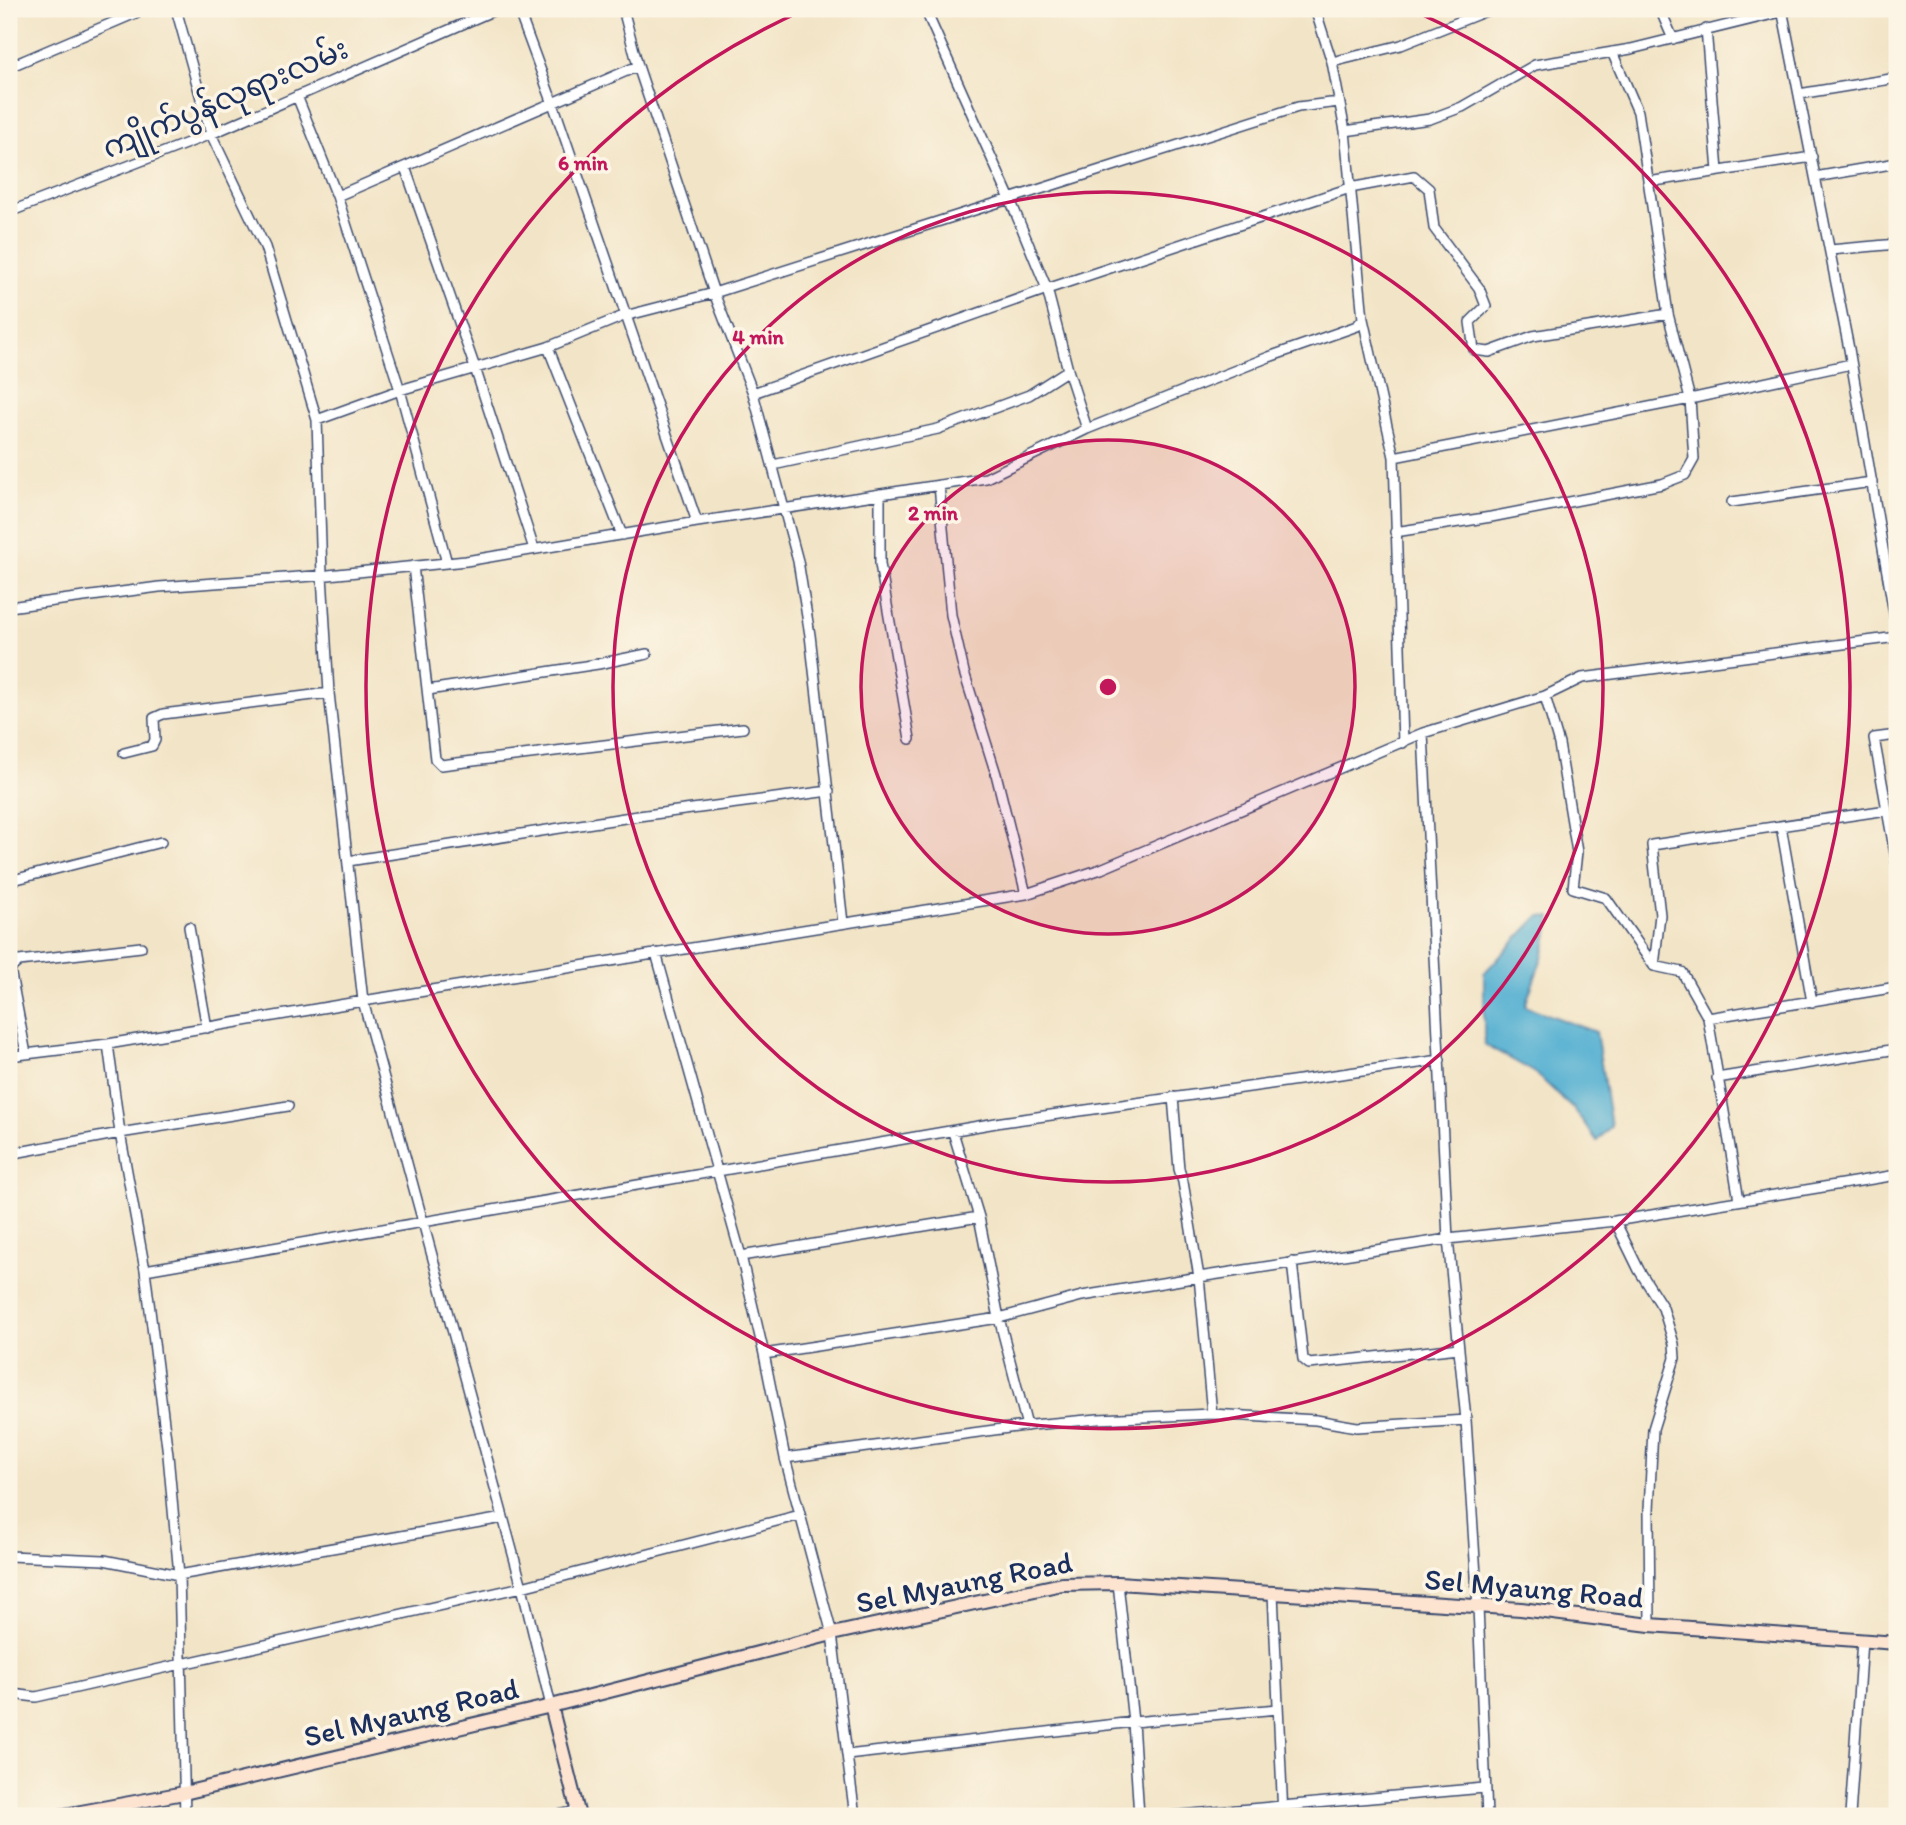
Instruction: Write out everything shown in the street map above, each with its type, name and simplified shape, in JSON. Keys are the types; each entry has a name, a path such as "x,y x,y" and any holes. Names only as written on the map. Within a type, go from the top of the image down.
{"main road":[{"name":"Sel Myaung Road","path":"59,1816 184,1793 551,1706 832,1634 1062,1584 1118,1583 1521,1609 1650,1625 1897,1643"},
{"path":"551,1706 578,1814"}],"street":[{"path":"9,67 145,9"},
{"path":"176,9 211,134 265,247 317,420 329,693 363,1000 522,1587 551,1706"},
{"name":"ကျိုက်ပွန်လုရားလမ်း","path":"10,210 211,134 497,9"},
{"path":"518,9 697,522"},
{"path":"623,9 638,66 714,293 752,393 798,561 844,923"},
{"path":"925,9 1047,289 1087,429"},
{"path":"1315,9 1332,62 1345,131 1363,319 1394,457 1403,743"},
{"path":"1332,62 1401,45 1491,9"},
{"path":"1660,9 1673,39"},
{"path":"1345,131 1430,118 1462,107 1535,65 1673,39 1786,9 1799,94 1851,364 1897,631"},
{"path":"1706,29 1718,171"},
{"path":"1395,532 1491,517 1662,484 1685,475 1694,459 1690,399 1668,314 1638,112 1612,52"},
{"path":"337,196 638,66"},
{"path":"1799,94 1897,78"},
{"path":"297,96 337,196 400,390 447,563"},
{"path":"317,420 400,390 548,346 626,316 714,293 1298,107 1339,102"},
{"path":"1648,182 1812,157"},
{"path":"1815,177 1897,163"},
{"path":"405,167 534,549"},
{"path":"752,393 1047,289 1350,188 1414,176 1429,189 1434,228 1479,288 1486,306 1470,323 1474,349 1489,352 1533,336 1668,314"},
{"path":"1830,250 1897,244"},
{"path":"9,607 159,587 447,563 986,478 1087,429 1269,357 1357,326 1363,319"},
{"path":"548,346 622,534"},
{"path":"1394,457 1690,399 1851,364"},
{"path":"773,465 938,429 1029,395 1068,370"},
{"path":"1732,502 1872,482"},
{"path":"939,485 951,615 964,672 996,774 1026,894"},
{"path":"880,494 880,564 911,739"},
{"path":"413,566 435,760 441,765 743,728"},
{"path":"9,1056 108,1044 363,1000 1026,894 1101,869 1423,733 1545,696 1583,678 1897,637"},
{"path":"428,690 647,654"},
{"path":"124,753 152,746 155,740 154,718 163,714 329,693"},
{"path":"1545,696 1559,744 1577,852 1573,888 1606,898 1654,965 1682,972 1708,1018 1739,1200"},
{"path":"1423,733 1448,1239 1466,1420 1487,1816"},
{"path":"1897,735 1874,738 1897,865"},
{"path":"348,861 631,817 829,792"},
{"path":"1654,965 1660,915 1652,845 1887,810"},
{"path":"1781,826 1812,1002"},
{"path":"9,880 161,842"},
{"path":"189,927 207,1028"},
{"path":"26,1054 9,967 19,961 141,947"},
{"path":"656,953 741,1256 785,1458 832,1634 855,1816"},
{"path":"1708,1018 1897,987"},
{"path":"108,1044 120,1133 145,1270 168,1455 178,1575 185,1816"},
{"path":"1717,1078 1897,1049"},
{"path":"145,1270 1002,1122 1440,1060"},
{"path":"1173,1097 1179,1169 1199,1277 1212,1413"},
{"path":"9,1154 288,1106"},
{"path":"953,1132 979,1217 999,1318 1027,1426"},
{"path":"764,1354 999,1318 1082,1296 1292,1262 1448,1239 1615,1220 1897,1175"},
{"path":"741,1256 979,1217"},
{"path":"1615,1220 1639,1270 1662,1308 1674,1344 1675,1358 1653,1429 1649,1510 1650,1625"},
{"path":"1292,1262 1303,1359 1309,1364 1459,1348"},
{"path":"785,1458 1098,1419 1212,1413 1316,1420 1357,1427 1466,1420"},
{"path":"12,1694 36,1697 522,1587 800,1514"},
{"path":"9,1556 104,1560 178,1575 503,1518"},
{"path":"1118,1583 1139,1816"},
{"path":"1273,1593 1283,1812"},
{"path":"1853,1816 1862,1640"},
{"path":"848,1755 1132,1722 1278,1709"},
{"path":"1170,1816 1283,1812 1484,1788"},
{"path":"552,1816 578,1814"}],"water":[{"path":"1539,916 1551,917 1545,949 1525,1006 1596,1032 1611,1126 1597,1141 1573,1108 1534,1072 1484,1044 1484,973"}]}
